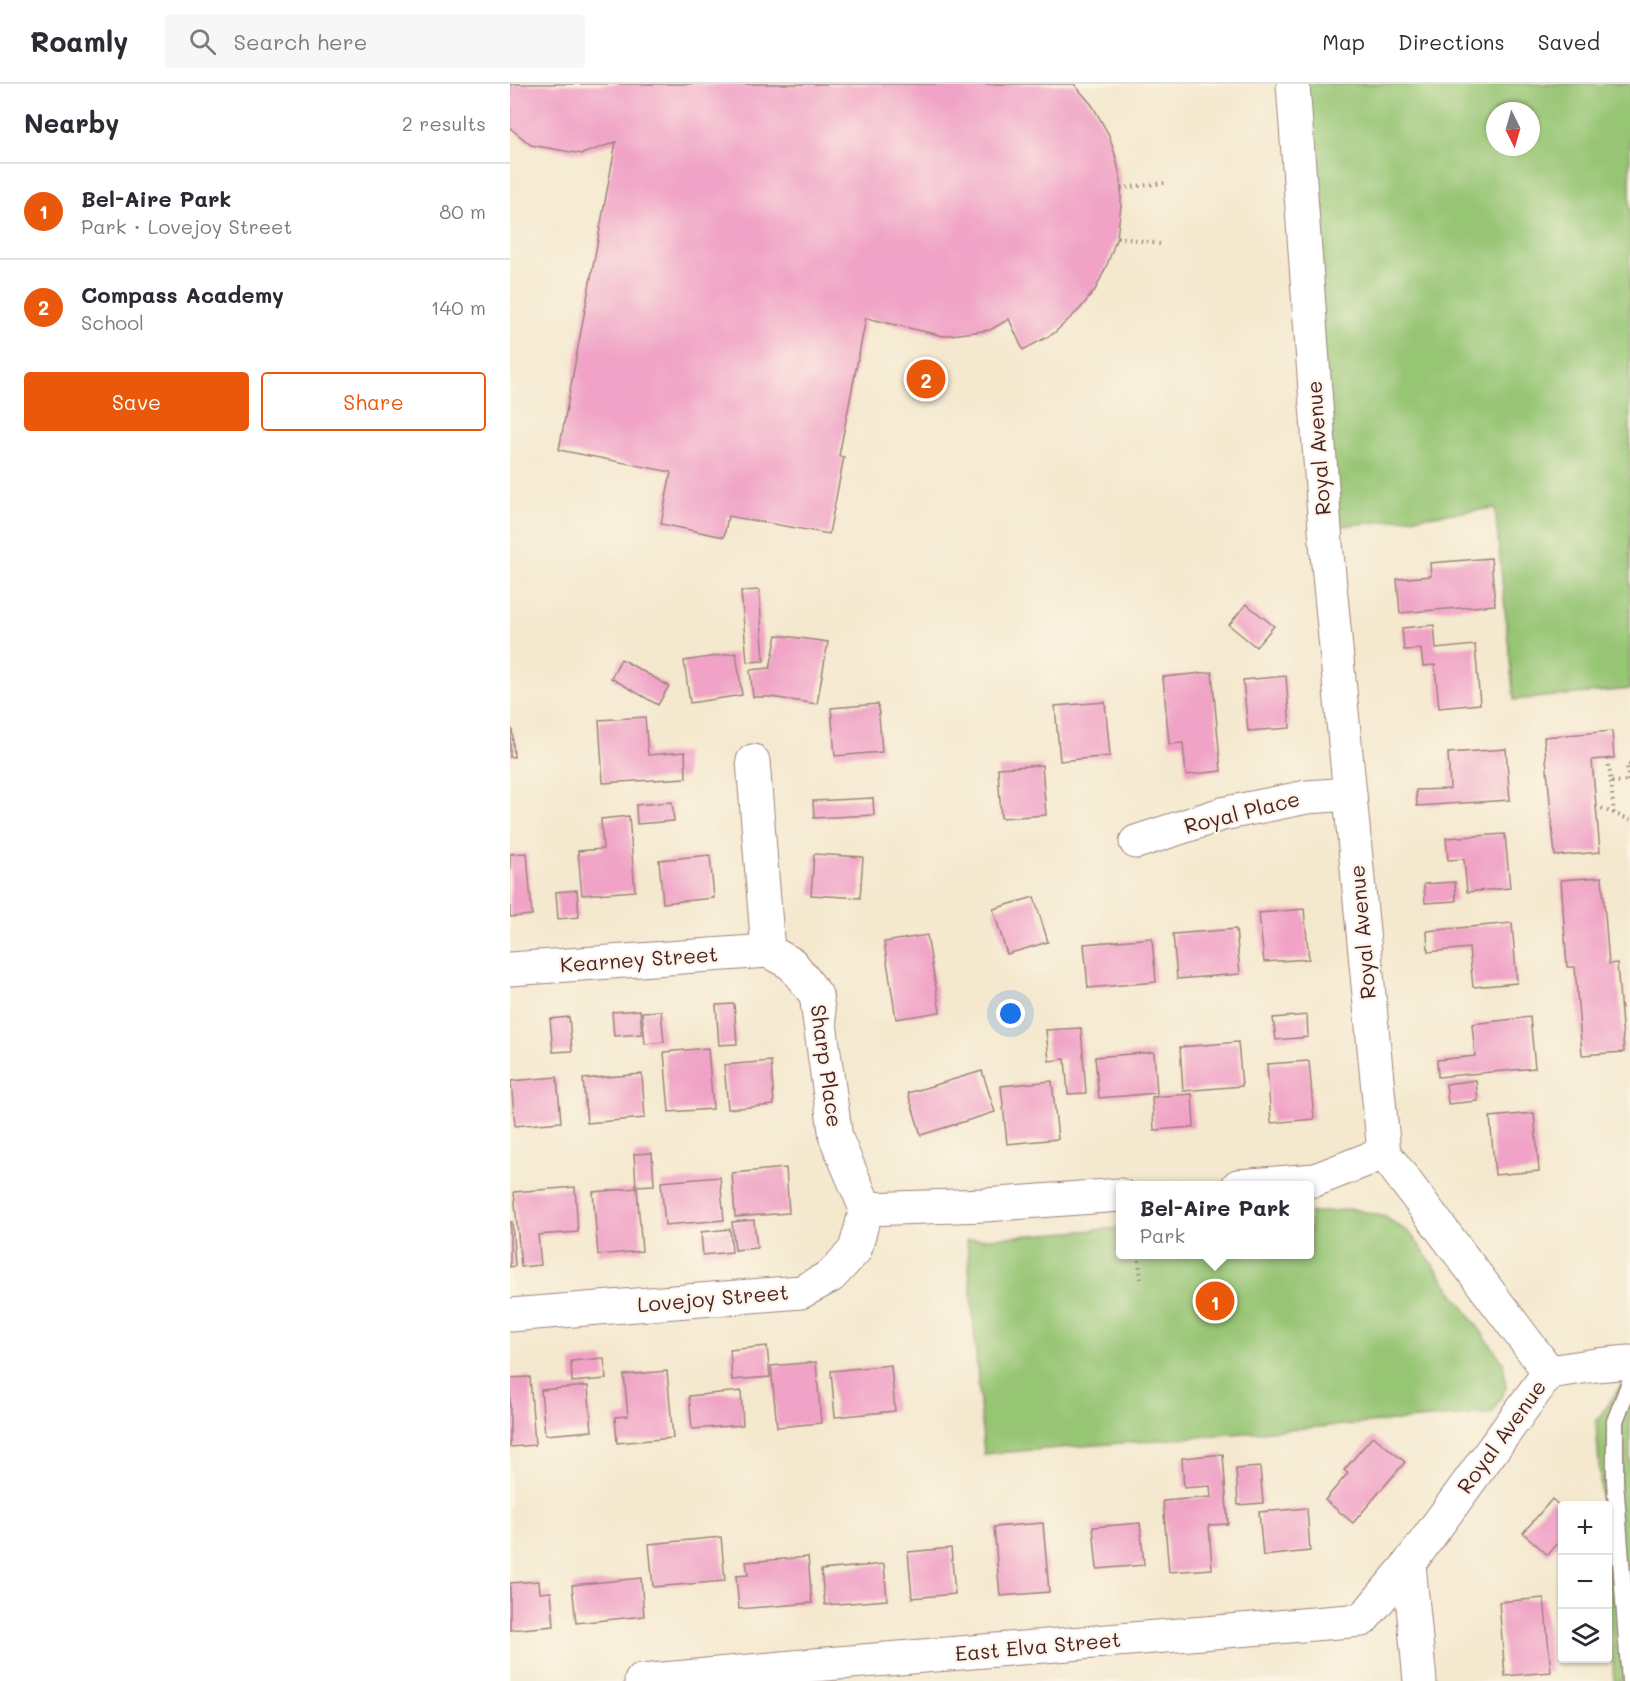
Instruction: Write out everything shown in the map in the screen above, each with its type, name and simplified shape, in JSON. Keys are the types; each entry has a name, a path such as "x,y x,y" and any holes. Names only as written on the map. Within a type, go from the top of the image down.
{"street":[{"name":"Royal Avenue","path":"1293,84 1326,543 1384,1153 1549,1372 1409,1564"},
{"path":"753,761 768,951"},
{"name":"Royal Place","path":"1137,842 1222,814 1307,797 1350,794"},
{"name":"Kearney Street","path":"510,969 768,951"},
{"name":"Sharp Place","path":"768,951 792,964 816,995 836,1138 866,1209"},
{"path":"1300,1181 1315,1180 1384,1153"},
{"path":"866,1209 985,1205 1116,1195"},
{"name":"Lovejoy Street","path":"510,1315 801,1293 831,1276 855,1250 866,1209"},
{"path":"1549,1372 1630,1362"},
{"path":"1409,1564 1420,1681"},
{"name":"East Elva Street","path":"641,1681 1362,1620 1409,1564"}],"lane":[{"path":"1630,1382 1616,1421 1615,1481 1630,1681"}],"path":[{"path":"1120,188 1165,183"},
{"path":"1117,237 1160,244"},
{"path":"1608,759 1614,813"},
{"path":"1611,782 1629,781 1627,764 1630,764"},
{"path":"1596,806 1630,820"},
{"path":"1621,1007 1630,1004"},
{"path":"1139,1259 1141,1279"}],"green space":[{"path":"1293,84 1630,84 1630,689 1514,700 1495,508 1325,528"},
{"path":"1353,1209 1385,1217 1411,1234 1503,1362 1506,1388 1492,1413 984,1454 967,1240 1116,1228 1116,1259 1314,1259 1314,1213"},
{"path":"1630,1373 1630,1681 1614,1681 1612,1501 1602,1501 1596,1422"}],"building":[{"path":"510,84 1074,84 1092,105 1109,135 1116,158 1121,181 1117,237 1095,290 1080,309 1053,334 1023,350 1009,319 990,330 943,336 866,318 839,456 844,457 829,534 728,516 724,537 661,524 671,472 559,450 616,142 582,154 531,145 510,128"},
{"path":"1491,558 1495,605 1400,613 1397,579 1431,576 1430,563"},
{"path":"759,590 764,661 747,662 741,591"},
{"path":"1246,604 1274,626 1256,647 1229,625"},
{"path":"1434,625 1436,649 1475,645 1480,704 1439,708 1435,665 1423,666 1421,649 1404,650 1402,628"},
{"path":"777,635 828,642 817,704 770,697 753,697 750,670 770,668"},
{"path":"736,653 742,695 690,703 684,661"},
{"path":"621,659 669,686 658,705 611,678"},
{"path":"1212,672 1221,771 1186,775 1183,743 1169,744 1163,677"},
{"path":"1286,676 1290,728 1248,731 1243,680"},
{"path":"1105,702 1110,756 1060,761 1055,706"},
{"path":"878,704 882,752 835,756 831,708"},
{"path":"645,717 648,755 685,752 686,778 603,783 599,720"},
{"path":"512,729 514,757 510,757 510,730"},
{"path":"1612,731 1614,758 1592,760 1600,852 1555,856 1544,737"},
{"path":"1506,749 1510,800 1417,806 1416,790 1450,789 1448,753"},
{"path":"1042,765 1046,815 1001,818 998,768"},
{"path":"873,798 874,815 814,818 813,801"},
{"path":"672,802 674,821 637,824 636,805"},
{"path":"629,816 635,891 582,895 578,851 603,849 601,819"},
{"path":"1505,834 1510,888 1467,892 1464,859 1448,860 1446,838"},
{"path":"527,853 532,915 510,917 510,854"},
{"path":"814,854 863,857 860,898 811,895"},
{"path":"710,855 714,898 663,903 659,860"},
{"path":"1602,877 1609,964 1617,963 1624,1052 1582,1055 1575,967 1567,967 1561,880"},
{"path":"1455,882 1456,901 1425,903 1424,884"},
{"path":"577,890 579,917 558,919 556,892"},
{"path":"1034,897 1048,942 1007,954 993,909"},
{"path":"1304,909 1309,959 1264,962 1259,913"},
{"path":"1512,923 1517,983 1473,987 1469,948 1428,952 1427,931"},
{"path":"1236,929 1240,974 1177,979 1173,934"},
{"path":"927,935 940,1012 896,1019 884,942"},
{"path":"1152,938 1156,982 1088,988 1084,944"},
{"path":"734,1004 737,1044 719,1045 716,1005"},
{"path":"640,1010 642,1034 614,1036 612,1012"},
{"path":"661,1011 664,1042 645,1044 642,1012"},
{"path":"1307,1015 1308,1037 1276,1040 1273,1018"},
{"path":"569,1017 572,1051 553,1052 550,1019"},
{"path":"1530,1017 1535,1068 1438,1077 1437,1060 1475,1056 1472,1024"},
{"path":"1081,1028 1086,1093 1068,1094 1065,1059 1049,1061 1046,1030"},
{"path":"1238,1042 1242,1086 1183,1091 1180,1047"},
{"path":"708,1048 713,1109 669,1112 664,1052"},
{"path":"1154,1052 1157,1093 1099,1098 1095,1057"},
{"path":"771,1061 774,1105 728,1109 724,1065"},
{"path":"1309,1061 1314,1119 1271,1123 1267,1064"},
{"path":"982,1071 995,1112 921,1135 908,1093"},
{"path":"642,1074 645,1118 587,1123 583,1079"},
{"path":"557,1077 561,1122 515,1126 511,1081"},
{"path":"1476,1080 1478,1101 1448,1104 1446,1084"},
{"path":"1052,1081 1058,1139 1007,1144 1001,1086"},
{"path":"1192,1094 1194,1127 1154,1130 1152,1097"},
{"path":"1534,1113 1539,1171 1495,1175 1490,1117"},
{"path":"652,1153 654,1185 636,1186 634,1154"},
{"path":"786,1168 789,1213 735,1217 732,1173"},
{"path":"720,1177 724,1220 665,1225 661,1182"},
{"path":"575,1187 578,1232 538,1235 541,1265 521,1267 514,1192"},
{"path":"637,1188 642,1251 598,1255 593,1192"},
{"path":"754,1220 757,1248 735,1250 732,1222"},
{"path":"510,1222 512,1222 515,1266 510,1267"},
{"path":"730,1229 732,1252 703,1255 701,1232"},
{"path":"767,1346 770,1377 732,1380 730,1350"},
{"path":"604,1358 606,1379 572,1382 571,1361"},
{"path":"816,1362 821,1423 777,1427 771,1366"},
{"path":"891,1365 895,1411 835,1417 831,1371"},
{"path":"667,1371 673,1438 617,1443 615,1417 628,1416 624,1375"},
{"path":"530,1377 535,1445 510,1447 510,1378"},
{"path":"588,1386 592,1431 545,1435 541,1390"},
{"path":"741,1391 743,1425 692,1429 689,1396"},
{"path":"1373,1436 1405,1462 1353,1523 1325,1500 1348,1473 1344,1470"},
{"path":"1223,1454 1228,1524 1209,1525 1212,1569 1169,1572 1163,1501 1211,1497 1210,1486 1184,1488 1182,1458"},
{"path":"1260,1467 1263,1503 1238,1505 1236,1469"},
{"path":"1552,1499 1558,1504 1558,1543 1548,1555 1523,1533"},
{"path":"1307,1508 1310,1551 1263,1556 1259,1512"},
{"path":"1043,1523 1049,1592 1000,1596 994,1527"},
{"path":"1140,1523 1144,1565 1097,1569 1093,1527"},
{"path":"721,1537 725,1581 653,1587 649,1544"},
{"path":"951,1548 955,1594 912,1598 908,1552"},
{"path":"808,1557 812,1603 739,1609 736,1576 748,1575 746,1562"},
{"path":"884,1564 887,1600 825,1605 821,1570"},
{"path":"641,1578 644,1616 576,1623 572,1585"},
{"path":"539,1581 540,1593 551,1592 554,1626 510,1630 510,1583"},
{"path":"1544,1598 1551,1672 1505,1676 1499,1602"}],"place":[{"name":"Compass Academy","path":"926,379"},
{"name":"Bel-Aire Park","path":"1215,1301"}]}
